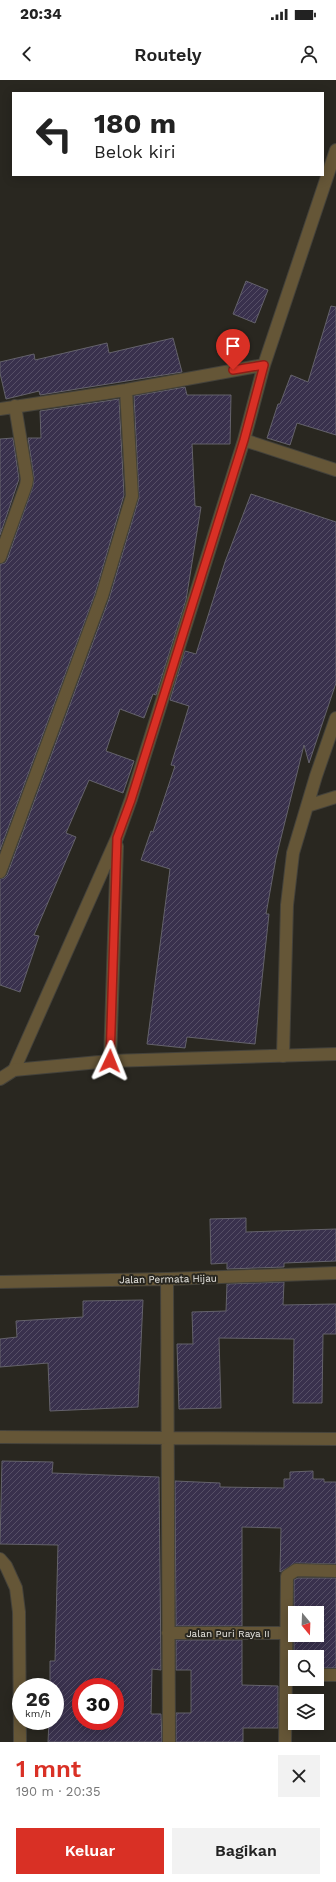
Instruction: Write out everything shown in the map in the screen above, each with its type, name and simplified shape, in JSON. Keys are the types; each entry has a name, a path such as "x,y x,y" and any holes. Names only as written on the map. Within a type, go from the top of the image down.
{"street":[{"path":"14,1070 117,838 131,800 244,440 264,365 336,150"},
{"path":"0,408 126,390 264,365"},
{"path":"0,872 102,596 132,496 126,390"},
{"path":"0,557 26,485 26,474 15,406"},
{"path":"244,440 336,470"},
{"path":"283,1056 287,905 293,854 336,718"},
{"path":"307,806 336,797"},
{"path":"110,1061 117,838"},
{"path":"0,1077 14,1070 110,1061 336,1054"},
{"name":"Jalan Permata Hijau","path":"0,1282 167,1279 336,1273"},
{"path":"167,1279 169,1742"},
{"path":"0,1437 336,1439"},
{"path":"0,1559 6,1566 16,1588 19,1612 20,1742"},
{"path":"289,1650 287,1633 287,1576 296,1570 336,1571"},
{"name":"Jalan Puri Raya II","path":"168,1633 287,1633"},
{"path":"324,1675 336,1675"},
{"path":"285,1742 290,1686"}],"building":[{"path":"246,281 268,290 255,323 233,314"},
{"path":"331,306 336,307 336,435 297,423 290,445 267,438 278,404 280,404 291,375 308,382"},
{"path":"173,338 182,372 40,395 39,391 6,399 0,373 0,362 34,354 35,360 107,343 109,353"},
{"path":"185,387 187,395 231,395 230,444 192,444 195,506 201,507 186,600 156,695 153,694 144,718 120,709 106,751 134,761 123,793 89,780 66,833 76,837 34,935 39,936 20,992 0,985 0,879 7,875 109,599 139,498 134,396"},
{"path":"119,399 124,495 95,594 0,850 0,564 5,563 7,560 33,486 34,478 28,438 41,438 40,411"},
{"path":"13,438 19,479 0,535 0,439"},
{"path":"251,494 336,522 336,683 309,763 304,745 276,858 266,914 269,914 255,1044 187,1037 185,1048 147,1044 170,869 141,860 151,831 153,832 175,766 171,765 189,706 170,700 185,651 196,654 225,562"},
{"path":"246,1218 246,1232 336,1229 336,1261 284,1263 284,1267 227,1269 227,1263 211,1264 210,1219"},
{"path":"284,1282 283,1305 336,1304 336,1334 323,1334 322,1403 293,1403 294,1339 219,1338 221,1408 179,1409 177,1344 193,1344 192,1312 226,1311 227,1284"},
{"path":"143,1300 138,1407 50,1411 48,1363 0,1367 0,1339 17,1337 16,1321 83,1317 83,1301"},
{"path":"2,1461 53,1462 52,1473 159,1477 161,1670 152,1669 151,1714 161,1714 162,1742 48,1742 49,1730 64,1730 64,1678 50,1678 50,1661 55,1661 58,1545 0,1544"},
{"path":"313,1471 313,1479 324,1479 324,1482 336,1482 336,1564 296,1563 280,1572 281,1528 242,1527 242,1626 176,1626 175,1481 220,1483 220,1487 284,1488 284,1479 290,1479 290,1472"},
{"path":"298,1578 336,1578 336,1668 324,1668 324,1650 294,1650 294,1642 324,1642 324,1606 294,1606 294,1580"},
{"path":"176,1640 242,1640 242,1685 278,1686 278,1728 243,1728 243,1742 176,1742 176,1713 191,1713 191,1670 176,1670"}],"route":[{"path":"110,1061 117,838 131,800 244,440 264,365 233,370"}]}
